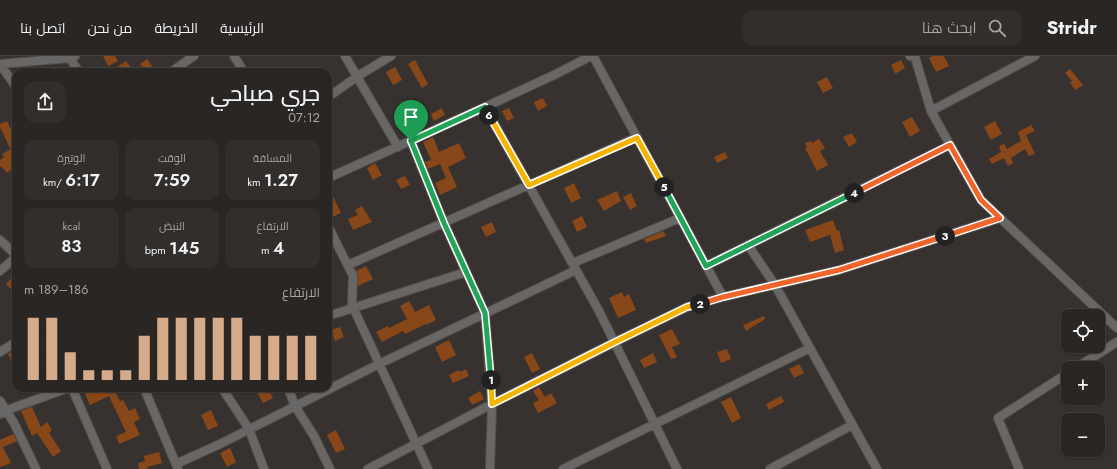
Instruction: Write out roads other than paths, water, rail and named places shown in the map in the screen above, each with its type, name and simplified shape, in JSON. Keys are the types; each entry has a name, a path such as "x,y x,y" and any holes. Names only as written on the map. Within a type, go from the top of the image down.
{"street":[{"path":"177,68 194,56"},
{"path":"234,56 242,68"},
{"path":"345,56 398,147"},
{"path":"332,94 391,56"},
{"path":"332,176 485,107 592,56 723,297"},
{"path":"910,56 915,57 931,111 981,200 1117,328"},
{"path":"931,111 1035,56"},
{"path":"12,82 0,64 73,57 77,68"},
{"path":"485,107 600,311 677,469"},
{"path":"348,265 637,138"},
{"path":"411,141 444,223 485,313 492,404 490,469"},
{"path":"706,266 950,145"},
{"path":"332,388 485,313 574,267 680,218"},
{"path":"368,469 492,404 687,307 723,297 839,270 1000,218"},
{"path":"332,234 353,276 353,308 428,469"},
{"path":"0,240 12,252"},
{"path":"748,245 776,285 877,469"},
{"path":"0,271 12,260"},
{"path":"332,315 466,272"},
{"path":"1087,361 1117,342"},
{"path":"0,352 12,344"},
{"path":"563,469 810,348"},
{"path":"1019,469 998,418 1061,378"},
{"path":"3,412 57,392"},
{"path":"74,392 107,469"},
{"path":"146,392 177,466 323,392"},
{"path":"225,392 249,429 264,469"},
{"path":"290,392 295,406 314,436 330,469"},
{"path":"0,401 3,412 14,423 36,469"},
{"path":"770,469 852,425"}]}
